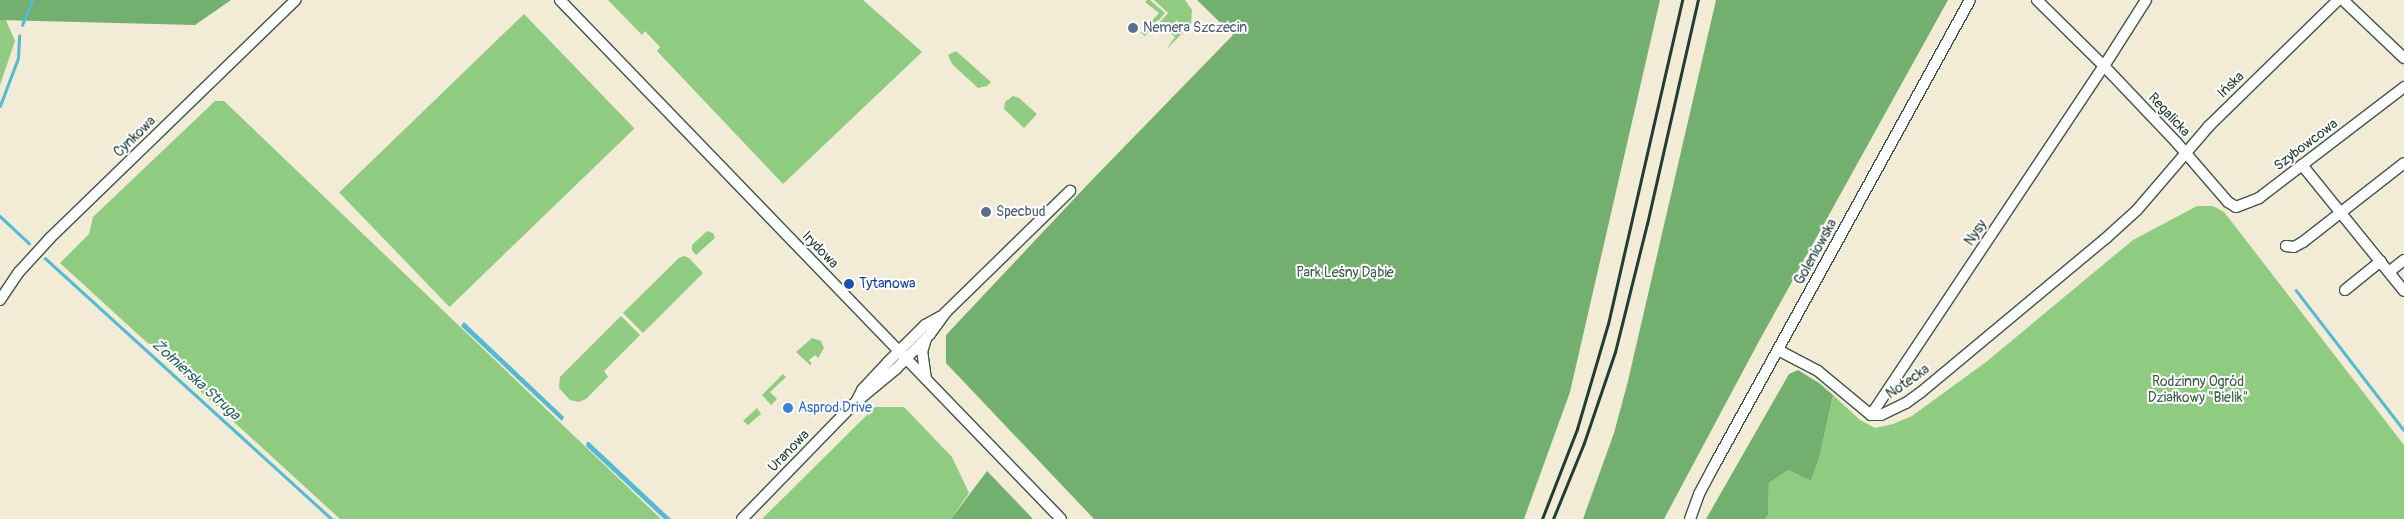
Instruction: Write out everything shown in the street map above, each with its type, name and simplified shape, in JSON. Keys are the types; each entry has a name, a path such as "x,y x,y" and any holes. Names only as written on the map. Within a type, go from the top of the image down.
{"street":[{"name":"Cynkowa","path":"0,300 43,244 296,0"},
{"name":"Irydowa","path":"560,0 1061,519"},
{"name":"Goleniowska","path":"1690,519 1707,480 1970,0"},
{"name":"Regalicka","path":"2037,0 2104,66 2185,152 2137,210 2105,239 2044,288"},
{"name":"Nysy","path":"1871,415 2146,0"},
{"name":"Ińska","path":"2185,152 2234,101 2338,0"},
{"path":"2343,0 2404,58"},
{"name":"Szybowcowa","path":"2185,152 2236,207 2244,206 2258,198 2404,87"},
{"path":"2286,246 2294,247 2303,242 2404,163"},
{"path":"2302,164 2404,290"},
{"path":"926,380 922,352 928,336 945,313 1070,191"},
{"path":"2389,272 2404,260"},
{"path":"2345,290 2381,261"},
{"name":"Notecka","path":"1871,415 1881,415 1894,410 1920,393 2044,288"},
{"path":"902,355 925,325 945,313"},
{"path":"902,355 928,336"},
{"path":"1778,350 1818,372 1871,415"},
{"name":"Uranowa","path":"742,519 855,403 862,390 902,355"}],"green space":[{"path":"0,0 231,0 195,25 0,20"},
{"path":"608,0 863,0 922,52 783,184 657,51 660,47 645,31 642,35"},
{"path":"1150,0 1165,13 1145,36 1141,33 1159,13 1145,2"},
{"path":"1154,0 1185,0 1192,10 1191,24 1166,50 1175,37 1159,23 1168,13"},
{"name":"Park Leśny Dąbie","path":"1197,0 1660,0 1570,392 1524,519 1094,519 946,363 946,335 1090,182 1233,35"},
{"path":"1716,0 1948,0 1758,343 1664,519 1583,519 1614,433 1628,381"},
{"path":"524,14 634,128 450,307 339,193"},
{"path":"0,20 6,20 15,41 0,85"},
{"path":"956,51 991,82 987,86 978,88 952,64 948,55"},
{"path":"1013,96 1019,98 1037,114 1024,128 1004,109 1005,102"},
{"path":"215,101 224,101 661,519 340,519 60,263 89,234 93,217"},
{"name":"Rodzinny Ogród Działkowy \"Bielik\"","path":"2197,206 2213,206 2224,212 2404,445 2404,519 1765,519 1768,515 1769,483 1788,470 1811,481 1820,455 1833,395 1860,420 1875,428 1893,424 1912,416 1986,362 2133,240"},
{"path":"707,231 713,233 715,238 696,255 692,250 692,245"},
{"path":"684,256 689,258 703,273 643,333 623,313 679,258"},
{"path":"621,316 640,335 604,371 608,377 586,399 579,402 570,400 559,388 560,377"},
{"path":"812,338 821,341 824,348 818,358 815,355 809,360 812,364 810,365 796,352"},
{"path":"1798,370 1819,383 1833,395 1820,455 1811,481 1788,470 1769,483 1768,515 1765,519 1706,519 1789,374"},
{"path":"783,374 786,377 770,392 777,399 771,405 762,395"},
{"path":"875,407 904,407 952,457 969,493 951,519 762,519"},
{"path":"757,408 761,414 748,425 743,421"},
{"path":"987,471 1033,519 951,519"}],"water":[{"path":"464,322 564,417 562,421 461,326"},
{"path":"587,442 671,519 664,519 586,446"}],"waterway":[{"name":"Żołnierska Struga","path":"22,25 32,0"},
{"name":"Żołnierska Struga","path":"0,106 18,58 19,36"},
{"name":"Żołnierska Struga","path":"0,216 29,243"},
{"name":"Żołnierska Struga","path":"45,258 332,519"},
{"path":"2296,290 2404,430"}],"railway":[{"path":"1542,519 1577,429 1608,324 1682,0"},
{"path":"1553,519 1584,443 1615,352 1647,224 1698,0"}],"place":[{"name":"Nemera Szczecin","path":"1133,28"},
{"name":"Specbud","path":"986,212"},
{"name":"Tytanowa","path":"849,284"},
{"name":"Asprod Drive","path":"788,408"}]}
